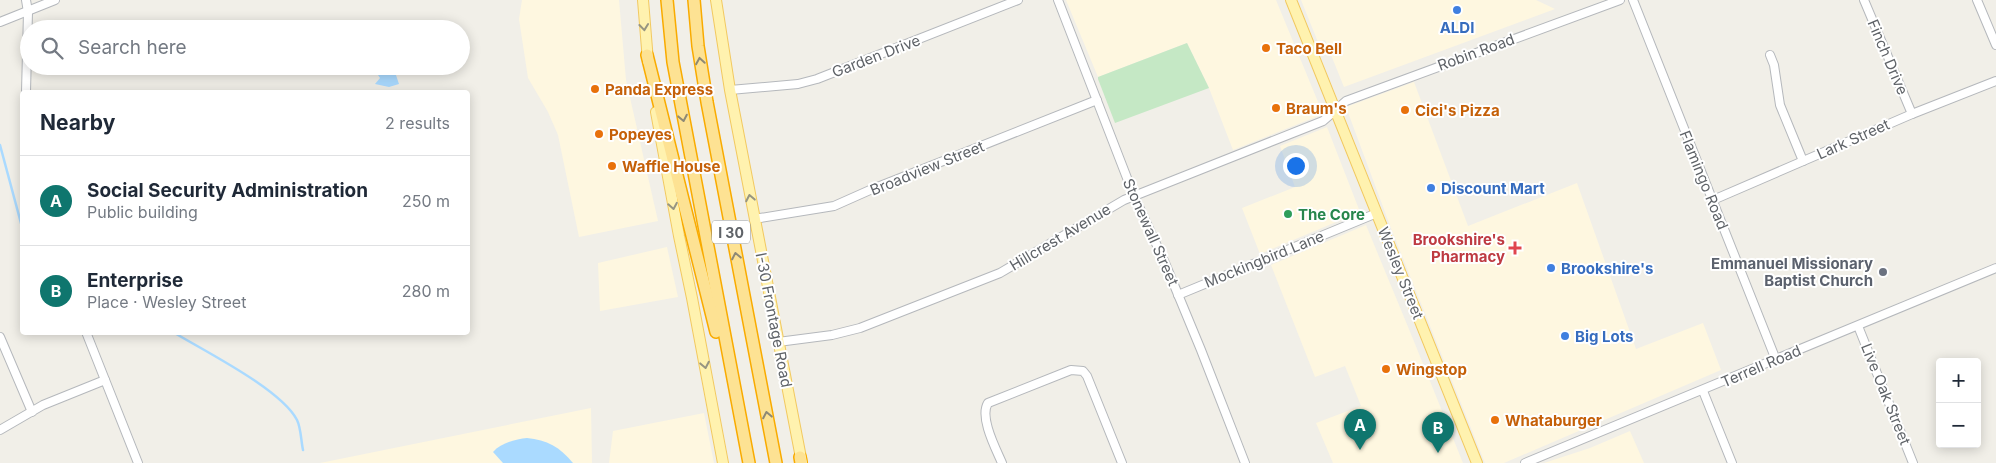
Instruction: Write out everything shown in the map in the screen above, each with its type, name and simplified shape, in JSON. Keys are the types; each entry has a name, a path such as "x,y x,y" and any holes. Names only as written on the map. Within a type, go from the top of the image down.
{"highway":[{"name":"I 30","path":"667,0 673,62 749,463"},
{"name":"I 30","path":"694,0 698,46 708,111 776,463"},
{"path":"647,54 678,186 744,440"}],"main road":[{"path":"643,0 647,54 679,236 724,463"},
{"name":"I-30 Frontage Road","path":"716,0 730,90 801,461"},
{"name":"Wesley Street","path":"1291,0 1477,463"}],"street":[{"path":"26,0 28,20"},
{"path":"0,22 55,0"},
{"name":"Garden Drive","path":"730,90 798,84 816,79 1018,0"},
{"name":"Stonewall Street","path":"1058,0 1134,196 1178,295 1245,463"},
{"name":"Robin Road","path":"1335,110 1346,101 1620,0"},
{"name":"Flamingo Road","path":"1633,0 1776,360"},
{"name":"Finch Drive","path":"1864,0 1912,114"},
{"path":"1977,0 1996,45"},
{"path":"1770,55 1774,65 1780,105 1803,161"},
{"path":"26,75 26,90"},
{"name":"Lark Street","path":"1712,200 1912,114 1996,81"},
{"name":"Broadview Street","path":"754,219 834,206 1097,100"},
{"name":"Hillcrest Avenue","path":"778,342 832,335 860,328 1000,273 1112,206 1323,120 1335,110"},
{"name":"Mockingbird Lane","path":"1178,295 1377,213"},
{"name":"Terrell Road","path":"1525,463 1703,391 1996,268"},
{"name":"Live Oak Street","path":"1858,326 1913,463"},
{"path":"87,335 138,463"},
{"path":"0,337 32,412"},
{"path":"1002,463 984,415 985,407 992,401 1071,370 1083,371 1091,383 1122,463"},
{"path":"0,430 43,405 105,380"},
{"path":"1703,391 1732,463"}],"shaded area":[{"path":"522,0 619,0 626,80 658,221 579,237 558,135 548,112 528,78 519,19"},
{"path":"1066,0 1276,0 1323,114 1233,150 1209,88 1187,43 1098,77"},
{"path":"1301,0 1536,0 1555,9 1344,87 1325,40 1318,42"},
{"path":"1414,82 1468,226 1577,183 1636,349 1703,323 1721,370 1504,463 1485,463 1392,231 1346,107"},
{"path":"1327,127 1360,212 1260,254 1242,208 1295,187 1280,146"},
{"path":"1366,225 1463,463 1333,463 1316,423 1361,406 1345,366 1315,377 1271,265"},
{"path":"667,247 678,297 600,311 598,263"},
{"path":"591,408 592,463 320,463"},
{"path":"704,413 714,463 609,463 613,431"},
{"path":"1630,431 1644,463 1544,463 1590,448"}],"green space":[{"path":"1187,43 1209,88 1115,123 1098,77"}],"water":[{"path":"378,75 396,75 399,84 389,87 375,84 380,78"},
{"path":"527,438 553,445 573,463 503,463 493,452 509,442"}],"waterway":[{"path":"0,145 20,220"},
{"path":"178,335 241,372 275,396 297,420 303,450"}],"place":[{"name":"ALDI","path":"1457,10"},
{"name":"Taco Bell","path":"1266,48"},
{"name":"Panda Express","path":"595,89"},
{"name":"Braum's","path":"1276,108"},
{"name":"Cici's Pizza","path":"1405,110"},
{"name":"Popeyes","path":"599,134"},
{"name":"Waffle House","path":"612,166"},
{"name":"Discount Mart","path":"1431,188"},
{"name":"The Core","path":"1288,214"},
{"name":"Brookshire's Pharmacy","path":"1515,248"},
{"name":"Brookshire's","path":"1551,268"},
{"name":"Emmanuel Missionary Baptist Church","path":"1883,272"},
{"name":"Big Lots","path":"1565,336"},
{"name":"Wingstop","path":"1386,369"},
{"name":"Whataburger","path":"1495,420"},
{"name":"Social Security Administration","path":"1360,450"},
{"name":"Enterprise","path":"1438,453"}]}
